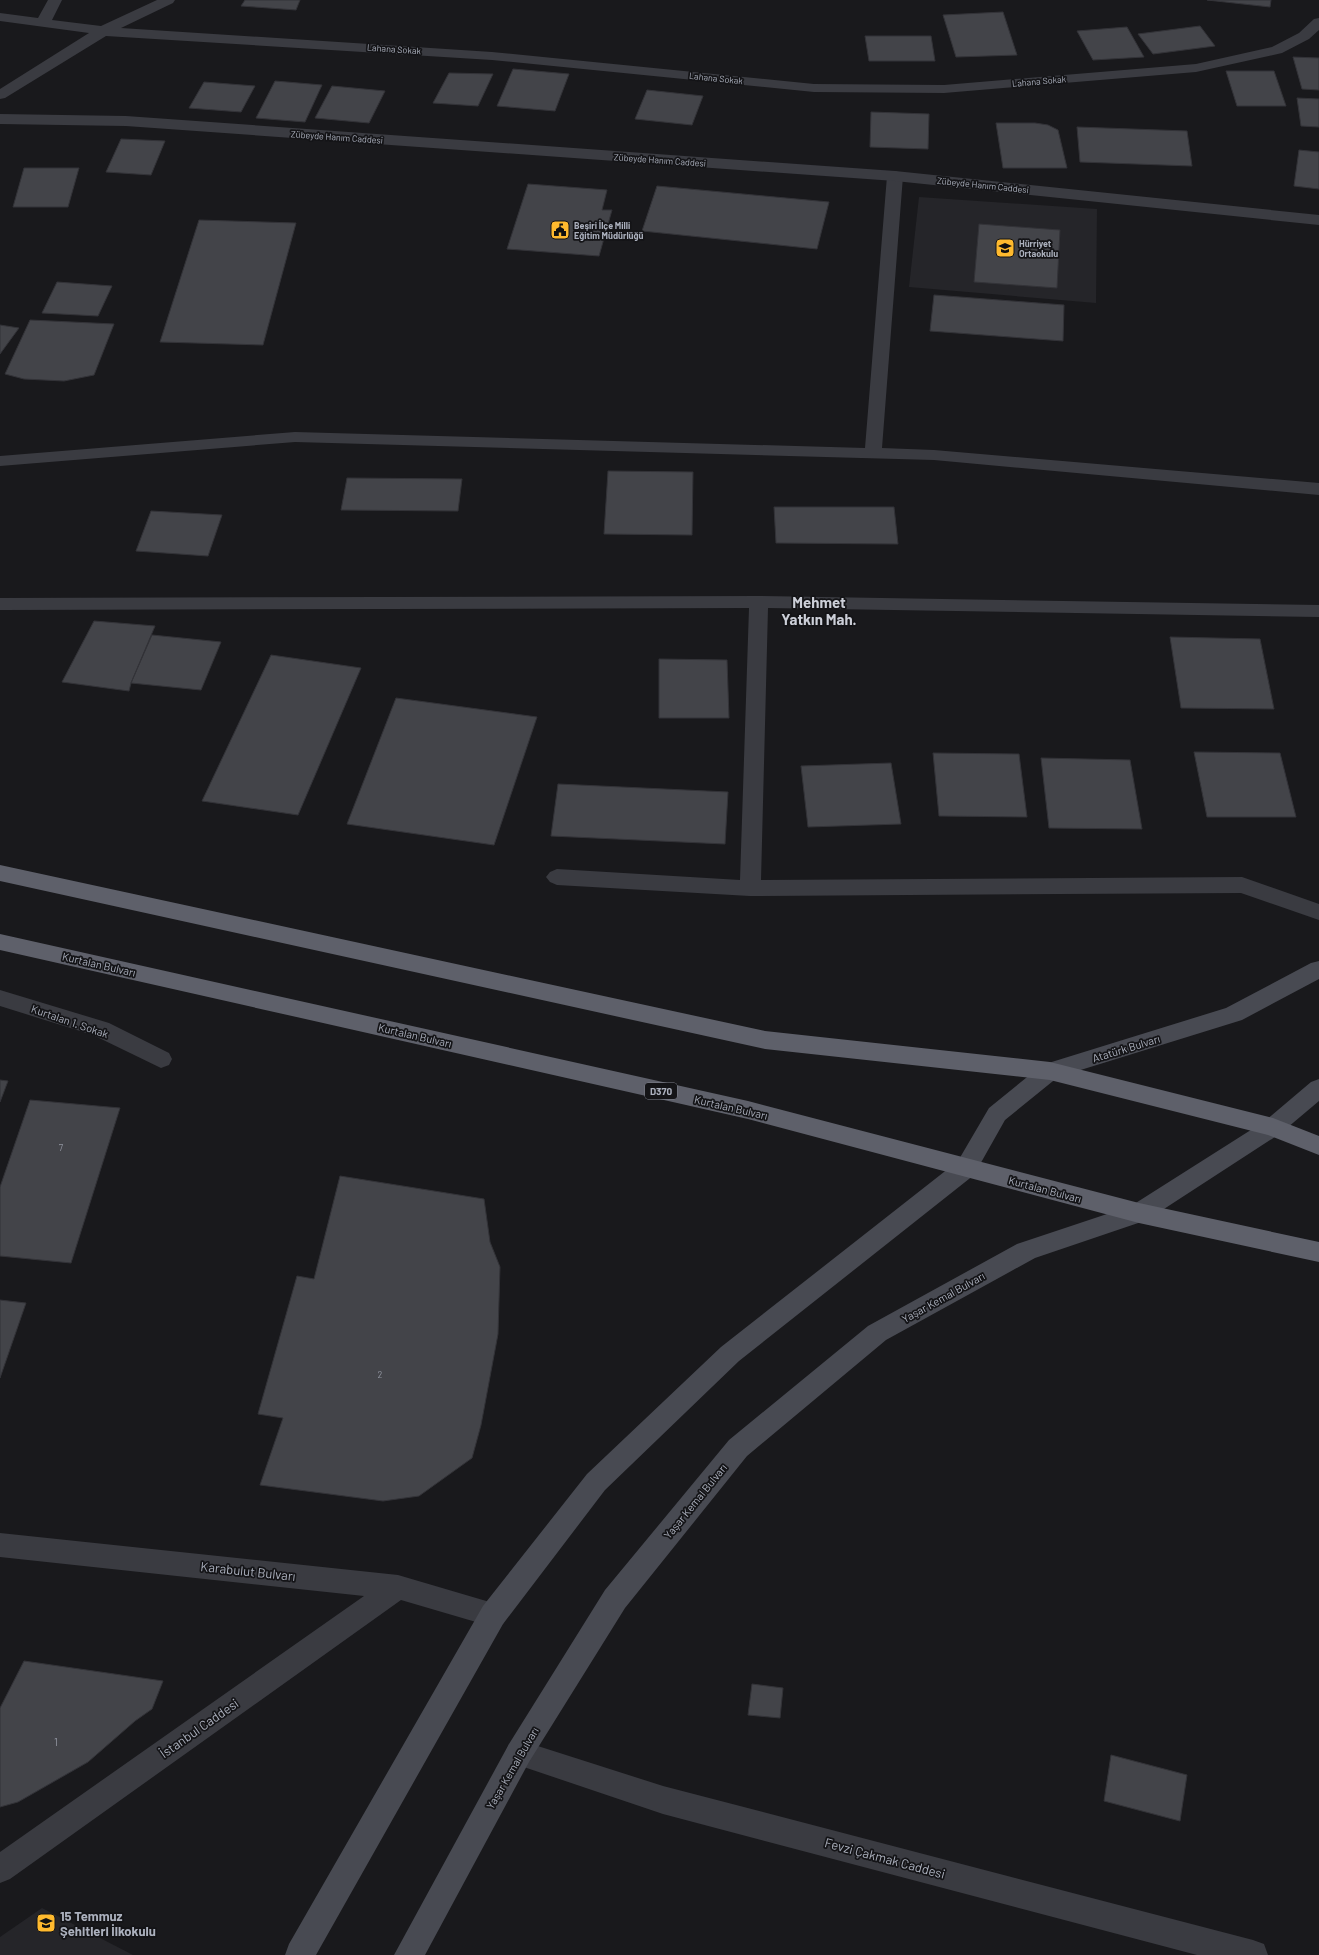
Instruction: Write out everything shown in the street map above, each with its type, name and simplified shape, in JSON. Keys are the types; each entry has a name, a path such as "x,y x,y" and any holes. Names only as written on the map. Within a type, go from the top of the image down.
{"highway":[{"path":"0,873 765,1040 1050,1071 1273,1127 1319,1146"},
{"name":"Kurtalan Bulvarı","path":"0,942 748,1110 1139,1213 1319,1252"}],"main road":[{"name":"Atatürk Bulvarı","path":"966,1168 997,1114 1050,1071 1234,1014 1319,969"},
{"path":"1139,1213 1273,1127 1319,1088"},
{"path":"300,1955 493,1615 596,1482 730,1354 966,1168"},
{"name":"Yaşar Kemal Bulvarı","path":"409,1955 519,1753 616,1599 738,1448 877,1333 1026,1252 1139,1213"}],"street":[{"path":"43,24 55,0"},
{"path":"0,95 103,31 168,0"},
{"name":"Lahana Sokak","path":"0,17 103,31 492,56 814,88 944,89 1196,68 1277,50 1304,36 1319,22"},
{"name":"Zübeyde Hanım Caddesi","path":"0,119 134,122 895,176 1319,220"},
{"path":"873,454 895,176"},
{"path":"0,461 295,437 934,455 1319,489"},
{"path":"750,888 759,602"},
{"path":"0,604 759,602 1319,611"},
{"path":"557,877 750,888 1242,885 1319,912"},
{"name":"Kurtalan 1. Sokak","path":"0,998 101,1029 161,1059"},
{"name":"Karabulut Bulvarı","path":"0,1546 398,1587 493,1615"},
{"name":"İstanbul Caddesi","path":"0,1869 398,1587"},
{"name":"Fevzi Çakmak Caddesi","path":"519,1753 663,1800 1253,1955"}],"shaded area":[{"name":"Hürriyet Ortaokulu","path":"919,197 1097,209 1096,303 909,287"},
{"name":"15 Temmuz Şehitleri İlkokulu","path":"42,1908 133,1955 0,1955 0,1937"}],"building":[{"path":"245,0 300,0 296,10 241,6"},
{"path":"1207,0 1271,0 1270,7"},
{"path":"1003,12 1017,55 956,57 943,15"},
{"path":"1200,26 1215,46 1153,54 1138,34"},
{"path":"1127,27 1144,57 1093,60 1077,31"},
{"path":"865,36 931,36 935,61 869,61"},
{"path":"1293,57 1319,58 1319,90 1302,89"},
{"path":"513,69 569,74 555,111 497,106"},
{"path":"1226,71 1274,71 1286,106 1237,106"},
{"path":"449,73 493,74 478,106 433,103"},
{"path":"275,81 322,85 305,122 256,118"},
{"path":"204,82 255,86 241,112 189,108"},
{"path":"332,86 385,91 369,123 315,118"},
{"path":"647,90 703,96 692,125 635,119"},
{"path":"1297,98 1319,99 1319,127 1301,126"},
{"path":"871,112 929,114 928,149 870,147"},
{"path":"996,123 1035,123 1048,125 1058,130 1067,168 1003,168"},
{"path":"1077,127 1187,131 1192,166 1080,162"},
{"path":"121,139 165,141 151,175 106,172"},
{"path":"1299,150 1319,152 1319,189 1294,186"},
{"path":"24,168 79,168 68,207 13,207"},
{"name":"Beşiri İlçe Milli Eğitim Müdürlüğü","path":"528,184 607,190 602,210 612,210 599,256 507,249"},
{"path":"657,186 829,202 817,249 642,231"},
{"path":"199,220 296,223 263,345 160,342"},
{"path":"979,224 1060,230 1057,288 974,282"},
{"path":"57,282 112,286 98,316 42,313"},
{"path":"934,295 1064,305 1063,341 930,331"},
{"path":"30,320 114,324 94,375 64,381 24,379 5,374"},
{"path":"0,325 19,328 0,354"},
{"path":"608,471 693,472 692,535 604,534"},
{"path":"347,478 462,479 458,511 341,510"},
{"path":"774,507 894,507 898,544 776,543"},
{"path":"151,511 222,515 208,556 136,551"},
{"path":"94,621 155,626 129,691 62,682"},
{"path":"152,635 221,642 201,690 131,683"},
{"path":"1170,637 1260,639 1274,709 1181,708"},
{"path":"271,655 361,668 298,815 202,801"},
{"path":"659,659 727,660 729,718 659,718"},
{"path":"396,698 537,717 494,845 347,824"},
{"path":"1194,752 1280,753 1296,817 1207,817"},
{"path":"933,753 1019,754 1027,817 939,816"},
{"path":"1041,758 1130,760 1142,829 1049,828"},
{"path":"891,763 901,824 808,827 801,766"},
{"path":"558,784 728,792 725,844 551,836"},
{"path":"0,1080 8,1081 0,1102"},
{"path":"30,1100 120,1108 71,1263 0,1256 0,1187"},
{"path":"340,1176 484,1199 490,1242 500,1267 498,1334 481,1425 472,1458 419,1496 383,1501 260,1485 283,1418 258,1414 297,1276 314,1279"},
{"path":"0,1300 26,1303 0,1378"},
{"path":"24,1661 163,1681 152,1709 135,1721 88,1762 18,1802 0,1807 0,1708"},
{"path":"752,1684 783,1688 780,1718 748,1715"},
{"path":"1111,1755 1187,1775 1180,1821 1104,1801"}],"place":[{"name":"Beşiri İlçe Milli Eğitim Müdürlüğü","path":"560,230"},
{"name":"Hürriyet Ortaokulu","path":"1005,248"},
{"name":"15 Temmuz Şehitleri İlkokulu","path":"46,1923"}],"district":[{"name":"Mehmet Yatkın Mah.","path":"819,610"}]}
